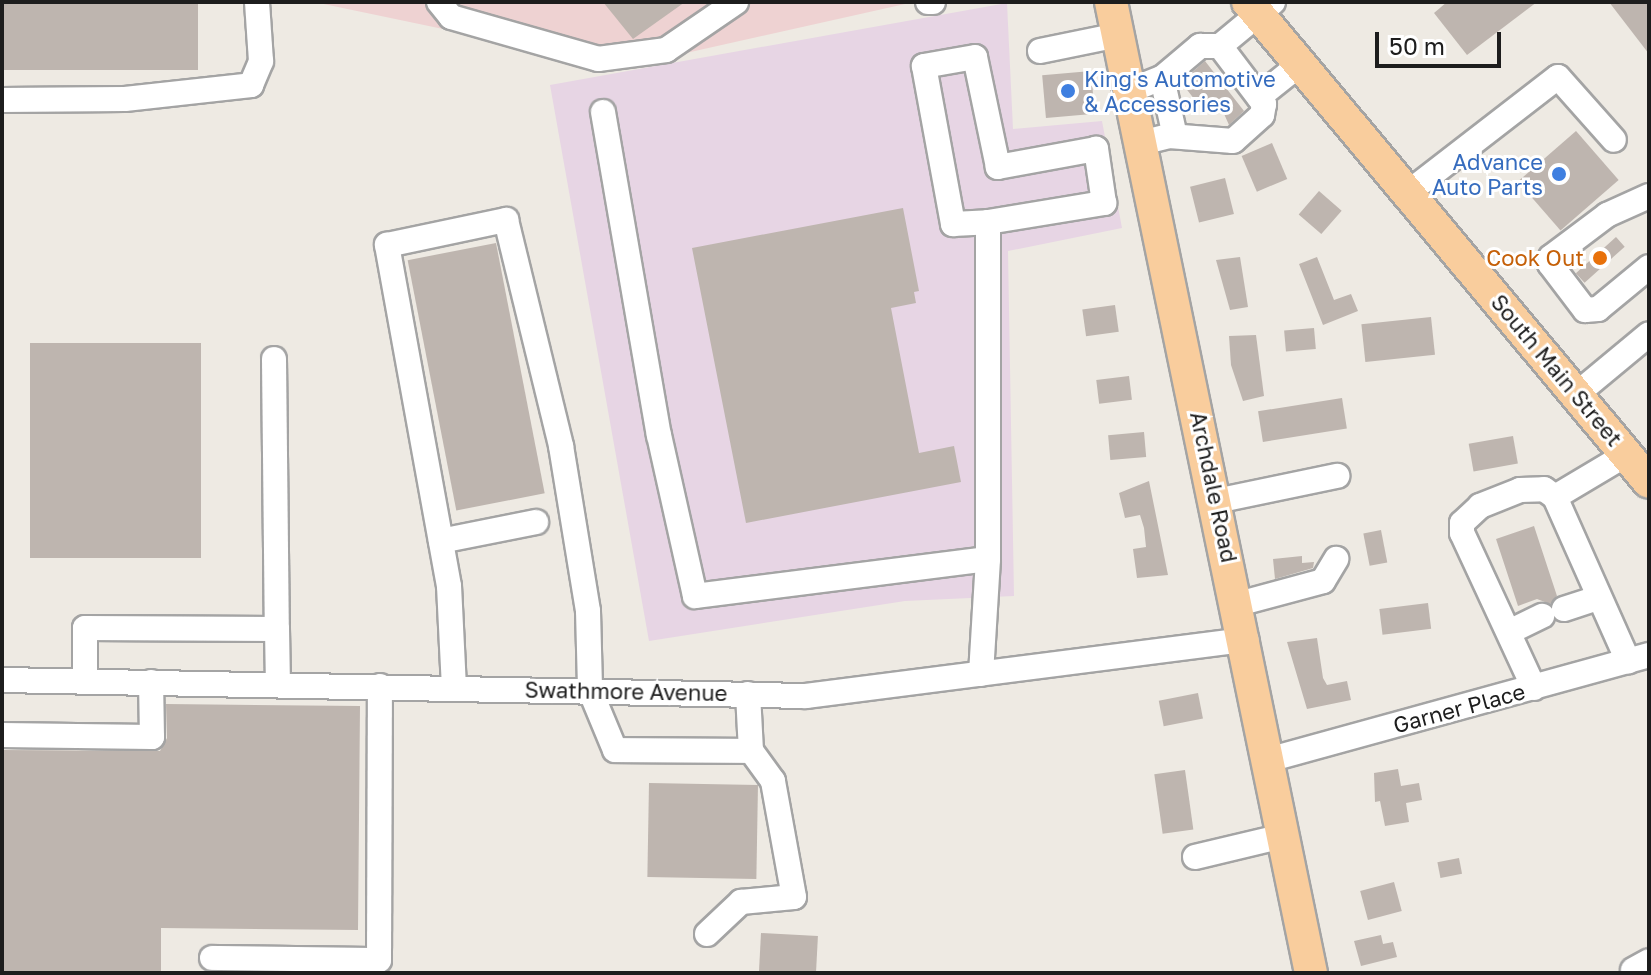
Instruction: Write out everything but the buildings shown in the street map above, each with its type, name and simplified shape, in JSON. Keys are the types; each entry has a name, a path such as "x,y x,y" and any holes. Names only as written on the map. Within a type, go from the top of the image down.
{"main road":[{"name":"Archdale Road","path":"1111,2 1246,640 1311,973"},
{"name":"South Main Street","path":"1260,6 1300,64 1578,393 1649,482"}],"street":[{"path":"2,100 125,99 251,85 261,61 257,2"},
{"path":"439,2 451,17 598,59 666,50 736,2"},
{"path":"1129,91 1162,78 1200,46 1220,46 1260,6"},
{"path":"1040,51 1118,35"},
{"path":"1141,143 1175,136 1233,141 1262,115 1259,97 1220,46"},
{"path":"975,57 998,167 1096,149 1104,203 988,222 953,224 924,66 975,57"},
{"path":"1259,97 1300,64"},
{"path":"1409,192 1558,77 1614,140"},
{"path":"1162,78 1175,136"},
{"path":"603,112 659,435 695,596 988,559"},
{"path":"1646,276 1598,309 1585,310 1550,264 1551,257 1607,215 1649,196"},
{"path":"454,688 441,541 387,245 506,220 561,446 588,611 590,690 615,750 751,751"},
{"path":"981,674 988,559 988,222"},
{"path":"1578,393 1649,334"},
{"path":"274,359 278,685"},
{"path":"1555,497 1627,454"},
{"path":"1216,501 1337,476"},
{"path":"1534,688 1462,533 1462,523 1480,506 1520,490 1544,489 1555,497 1597,598 1638,658"},
{"path":"441,541 536,522"},
{"path":"1238,604 1323,581 1336,559"},
{"path":"1509,632 1597,598"},
{"path":"85,681 85,628 277,629"},
{"name":"Swathmore Avenue","path":"2,680 806,696 1246,640"},
{"name":"Garner Place","path":"1268,760 1638,658"},
{"path":"2,735 152,737 151,682"},
{"path":"212,958 379,960 380,686"},
{"path":"707,934 741,902 794,897 773,781 751,751 748,694"},
{"path":"1195,857 1283,836"}],"shaded area":[{"path":"314,2 914,2 686,53 611,64"},
{"path":"1007,3 1013,129 1102,121 1122,228 1008,251 1014,596 905,601 649,641 550,85"}],"place":[{"name":"King's Automotive & Accessories","path":"1068,91"},
{"name":"Advance Auto Parts","path":"1559,174"},
{"name":"Cook Out","path":"1600,258"}]}
